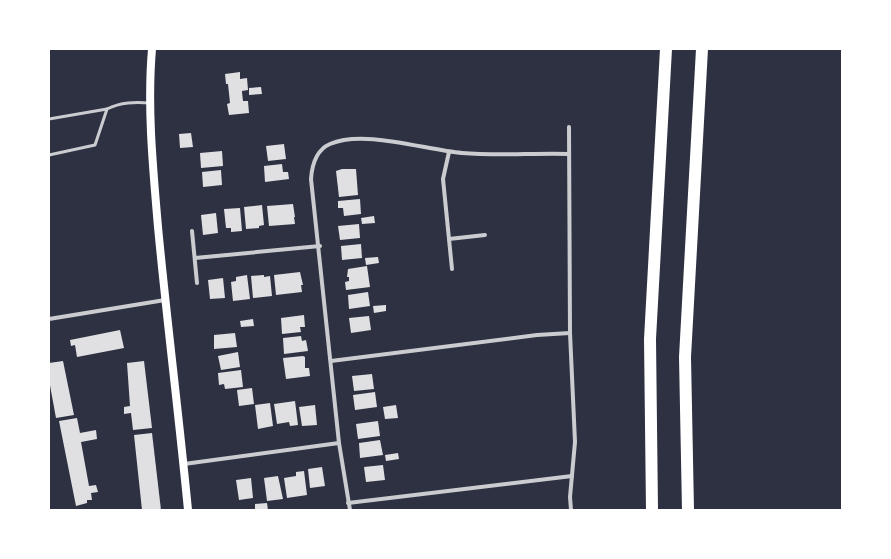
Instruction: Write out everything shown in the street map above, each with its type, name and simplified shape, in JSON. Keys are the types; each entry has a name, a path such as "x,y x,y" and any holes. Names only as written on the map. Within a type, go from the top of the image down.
{"highway":[{"path":"652,510 650,339 666,49"},
{"path":"688,510 685,357 702,49"}],"main road":[{"path":"152,49 150,102 154,182 165,300 188,510"}],"street":[{"path":"569,128 570,333 575,442 571,510"},
{"path":"350,510 339,443 312,172 316,157 325,146 346,140 370,139 449,152 569,154"},
{"path":"449,152 443,179 452,270"},
{"path":"192,230 198,283"},
{"path":"449,239 485,235"},
{"path":"195,258 320,246"},
{"path":"49,319 165,300"},
{"path":"331,361 537,335 570,333"},
{"path":"184,464 339,443"},
{"path":"348,503 572,476"}],"lane":[{"path":"49,119 107,109 115,105 131,102 150,102"},
{"path":"49,155 94,145 107,109"}],"building":[{"path":"240,72 240,79 247,78 248,90 242,92 243,101 248,101 249,113 229,115 227,104 230,103 228,84 226,84 225,74"},
{"path":"261,87 262,94 249,95 249,88"},
{"path":"191,133 193,147 180,148 179,134"},
{"path":"284,144 286,159 268,161 266,146"},
{"path":"222,151 223,166 201,168 200,153"},
{"path":"282,164 283,172 288,172 289,179 265,182 264,166"},
{"path":"342,169 356,169 358,195 339,197 336,171"},
{"path":"221,170 222,185 203,187 202,172"},
{"path":"360,199 361,214 344,216 343,208 338,208 338,201"},
{"path":"293,204 295,224 269,226 267,206"},
{"path":"262,205 264,225 259,226 259,228 246,229 244,207"},
{"path":"240,208 242,231 231,232 231,228 226,228 224,209"},
{"path":"216,213 218,233 203,235 201,215"},
{"path":"374,216 375,223 362,224 361,218"},
{"path":"359,224 360,238 340,240 338,226"},
{"path":"361,244 362,258 342,260 341,246"},
{"path":"378,257 379,263 366,265 365,258"},
{"path":"367,266 370,287 346,290 345,282 349,281 349,277 347,277 348,269"},
{"path":"300,272 303,285 301,285 302,292 276,295 274,275"},
{"path":"247,275 250,299 233,301 231,282 236,281 236,277"},
{"path":"264,275 264,277 270,276 272,296 253,298 251,276"},
{"path":"223,278 225,298 210,299 208,280"},
{"path":"368,292 370,306 349,309 348,295"},
{"path":"386,305 386,311 374,313 373,306"},
{"path":"304,315 305,327 300,327 301,332 282,334 281,318"},
{"path":"369,316 371,330 351,333 349,318"},
{"path":"253,319 254,326 241,327 240,321"},
{"path":"120,330 124,348 77,357 75,345 71,346 70,340"},
{"path":"235,333 237,347 214,349 214,335"},
{"path":"301,336 302,341 306,340 308,351 284,354 283,338"},
{"path":"238,352 240,367 221,370 218,356"},
{"path":"305,357 305,368 309,368 310,376 286,379 283,358"},
{"path":"63,361 74,415 56,418 49,380 49,363"},
{"path":"144,361 152,428 133,430 131,413 124,414 124,407 130,406 127,363"},
{"path":"241,370 243,387 225,389 224,384 219,385 218,373"},
{"path":"372,374 374,389 354,391 352,376"},
{"path":"252,388 254,404 239,406 237,390"},
{"path":"375,392 377,407 355,410 353,395"},
{"path":"295,401 298,425 290,426 289,422 277,424 274,404"},
{"path":"270,403 273,426 258,429 255,405"},
{"path":"315,405 317,425 302,426 299,407"},
{"path":"396,405 398,418 385,419 383,407"},
{"path":"77,418 80,433 96,430 97,439 81,442 89,486 96,485 98,492 91,493 92,500 87,500 87,503 76,506 59,421"},
{"path":"378,421 380,436 358,439 356,424"},
{"path":"152,433 161,510 142,510 134,435"},
{"path":"380,440 383,455 360,458 359,443"},
{"path":"398,453 399,459 386,461 385,455"},
{"path":"383,465 385,480 366,482 364,467"},
{"path":"322,467 325,486 310,488 308,469"},
{"path":"304,471 307,495 287,498 284,478 296,476 296,472"},
{"path":"278,476 283,499 267,501 264,478"},
{"path":"251,478 253,498 239,500 236,480"},
{"path":"267,503 268,510 255,510 255,504"}]}
